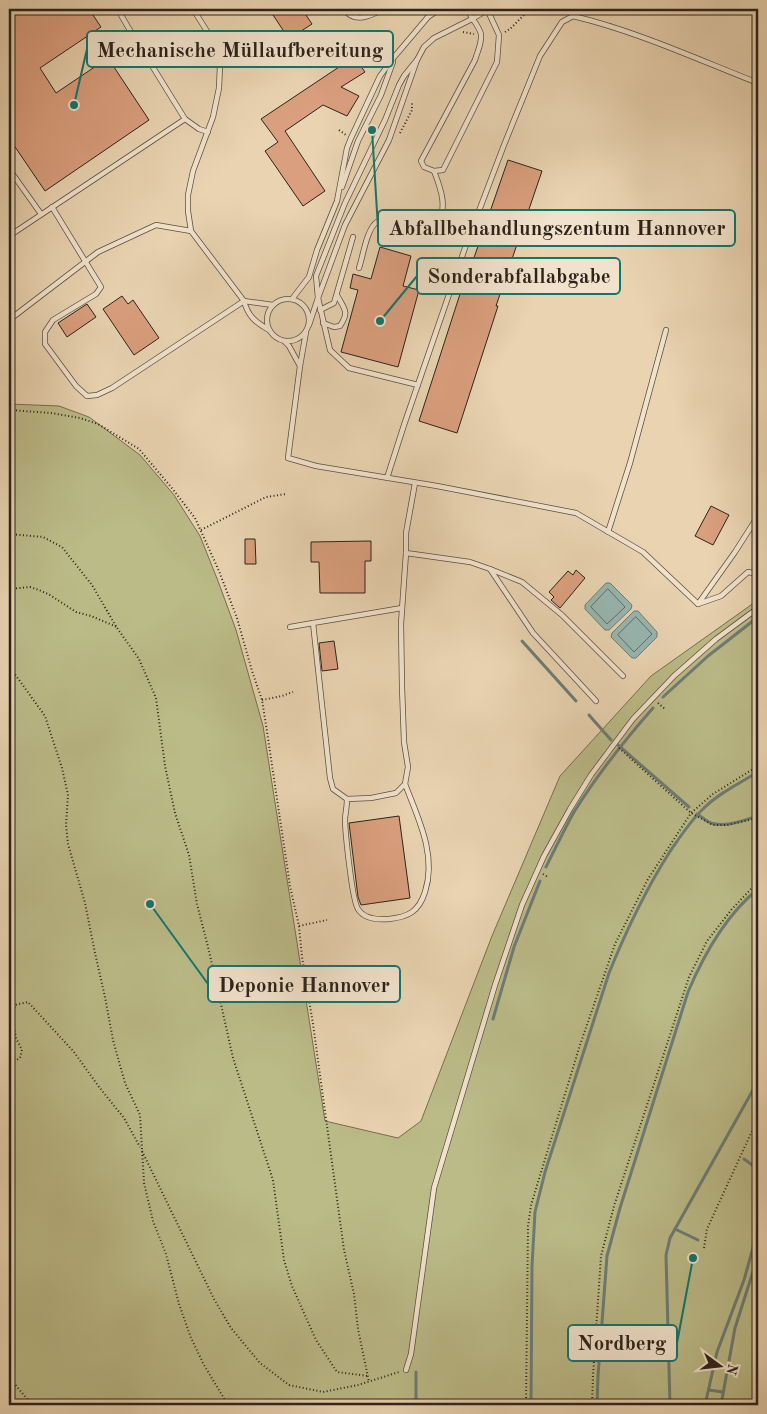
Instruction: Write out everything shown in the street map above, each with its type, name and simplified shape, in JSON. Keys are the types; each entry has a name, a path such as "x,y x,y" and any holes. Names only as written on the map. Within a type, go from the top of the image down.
{"lane":[{"path":"193,9 215,44 220,65 219,88 213,118 193,171 188,195 191,231 244,301 248,313 289,346 300,366"},
{"path":"344,9 347,14 360,18 373,16 384,9"},
{"path":"337,201 347,148 380,76 428,17 440,9"},
{"path":"467,9 472,19 479,29 481,35 475,60 421,161 424,167 434,171 443,170 497,62 499,35 488,9 472,19 434,38 424,47 417,60 389,140 345,225 306,332 288,458 316,466 576,513 643,552 698,604"},
{"path":"387,478 466,245 540,56 562,22 572,16 578,9"},
{"path":"126,10 121,15 185,119 199,129 208,132"},
{"path":"572,16 598,22 758,83"},
{"path":"292,299 309,277 317,250 358,141 381,94 395,56"},
{"path":"417,60 404,76 345,203 316,276 320,310 330,350 349,368 418,385"},
{"path":"9,236 185,119"},
{"path":"9,169 41,214"},
{"path":"359,268 370,228 376,222 386,218 394,218 430,232 435,229 442,218 444,208 440,185 434,171"},
{"path":"52,207 101,287 96,294 52,320 45,332 45,344 76,386 87,396 97,395 112,388 244,301 273,305"},
{"path":"10,317 98,252 156,225 191,231"},
{"path":"320,310 334,303 353,237"},
{"path":"323,323 334,327 340,326 344,320 346,313 337,295"},
{"path":"269,330 267,317 269,310 273,305 285,299 292,299 304,305 310,318 309,325"},
{"path":"608,532 630,463 666,330"},
{"path":"285,342 297,340 306,332"},
{"path":"347,799 346,827 355,904 363,915 370,918 383,919 410,914 417,909 422,901 427,888 429,873 421,825 405,784 408,767 404,742 402,608 406,533 415,483"},
{"path":"698,604 758,516"},
{"path":"406,553 470,562 522,582 562,615 623,676"},
{"path":"490,569 532,632 596,701"},
{"path":"698,604 722,596 748,572 758,574"},
{"path":"290,627 402,608"},
{"path":"406,1370 411,1354 434,1188 495,985 522,905 544,856 570,808 591,775 639,713 674,676 716,639 758,608"},
{"path":"313,623 330,778 333,789 347,799 371,798 396,793 405,784"}],"path":[{"path":"499,35 510,29 530,9"},
{"path":"460,32 481,35"},
{"path":"399,137 412,110 412,100"},
{"path":"339,130 351,138"},
{"path":"9,410 51,413 80,418 98,424 139,449 195,518 237,618 262,700 290,886 299,926 344,1250 354,1294 358,1329 369,1382"},
{"path":"201,530 266,497 286,494"},
{"path":"9,534 43,537 62,547 92,585 117,628 139,659 156,698 175,813 189,855 197,904 233,1058 273,1180 284,1260 292,1286 316,1340 337,1372 368,1376"},
{"path":"9,589 30,587 39,590 76,612 92,616 117,628"},
{"path":"9,666 45,716 62,768 68,795 66,825 68,844 85,903 113,1040 125,1083 140,1115 144,1183 153,1221 166,1254 179,1304 192,1338 204,1365 228,1405"},
{"path":"262,700 293,692"},
{"path":"614,744 690,813 713,825 758,818"},
{"path":"526,1405 528,1226 531,1205 580,1045 615,944 648,878 690,813 713,794 758,766"},
{"path":"592,1405 601,1256 614,1206 689,977 707,941 732,909 758,883"},
{"path":"299,926 327,920"},
{"path":"12,1063 20,1058 22,1050 16,1038 12,1019 15,1004 28,1002 74,1052 124,1118 214,1299 231,1328 260,1363 289,1385 323,1392 369,1382 406,1370"},
{"path":"704,1248 707,1229 758,1118"},
{"path":"9,1377 32,1405"}],"green space":[{"path":"9,404 59,406 89,417 140,455 174,495 200,536 236,630 263,726 325,1121 398,1138 421,1121 492,936 560,776 651,676 758,600 758,1405 9,1405"}],"water":[{"path":"606,583 610,583 632,605 631,609 609,630 605,630 585,609 585,605"},
{"path":"634,611 638,611 657,632 657,637 636,658 632,658 611,637 612,633"}],"building":[{"path":"9,9 89,9 101,27 40,68 56,93 108,58 149,120 45,191 9,138"},
{"path":"269,9 302,9 312,24 289,39"},
{"path":"354,57 365,72 341,87 359,96 347,116 323,105 285,131 325,191 303,206 265,151 278,142 261,119"},
{"path":"508,160 542,171 496,306 498,306 457,433 419,421 460,294"},
{"path":"380,247 411,256 403,286 419,290 398,367 341,352 358,290 350,288 353,274 371,279"},
{"path":"122,296 128,304 133,300 159,338 134,355 103,309"},
{"path":"87,304 96,317 67,337 58,323"},
{"path":"711,506 729,515 713,545 695,536"},
{"path":"245,539 255,539 256,564 245,564"},
{"path":"371,541 371,561 365,561 365,593 320,593 319,562 311,562 311,542"},
{"path":"576,570 585,578 560,608 551,600 554,597 549,592 568,571 573,575"},
{"path":"334,641 338,669 322,671 319,643"},
{"path":"399,816 410,898 361,905 358,897 349,823"}],"waterway":[{"path":"663,697 708,656 758,617"},
{"path":"522,641 576,701"},
{"path":"546,867 570,819 583,798 611,758 653,708"},
{"path":"589,715 611,740"},
{"path":"618,745 689,807"},
{"path":"531,1405 532,1266 535,1212 545,1172 609,973 644,897 660,867 685,829 716,798 758,772"},
{"path":"697,814 711,823 722,825 758,816"},
{"path":"493,1019 514,947 540,881"},
{"path":"597,1405 607,1256 620,1208 688,992 717,936 746,899 758,889"},
{"path":"670,1405 666,1255 670,1238 758,1081"},
{"path":"744,1159 758,1169"},
{"path":"675,1229 698,1240"},
{"path":"705,1405 717,1352 744,1280 758,1230"},
{"path":"721,1405 735,1328 758,1256"},
{"path":"416,1372 416,1405"},
{"path":"709,1390 723,1392"}],"place":[{"name":"Mechanische Müllaufbereitung","path":"74,105"},
{"name":"Abfallbehandlungszentum Hannover","path":"372,130"},
{"name":"Sonderabfallabgabe","path":"380,321"},
{"name":"Deponie Hannover","path":"150,904"},
{"name":"Nordberg","path":"693,1258"}]}
